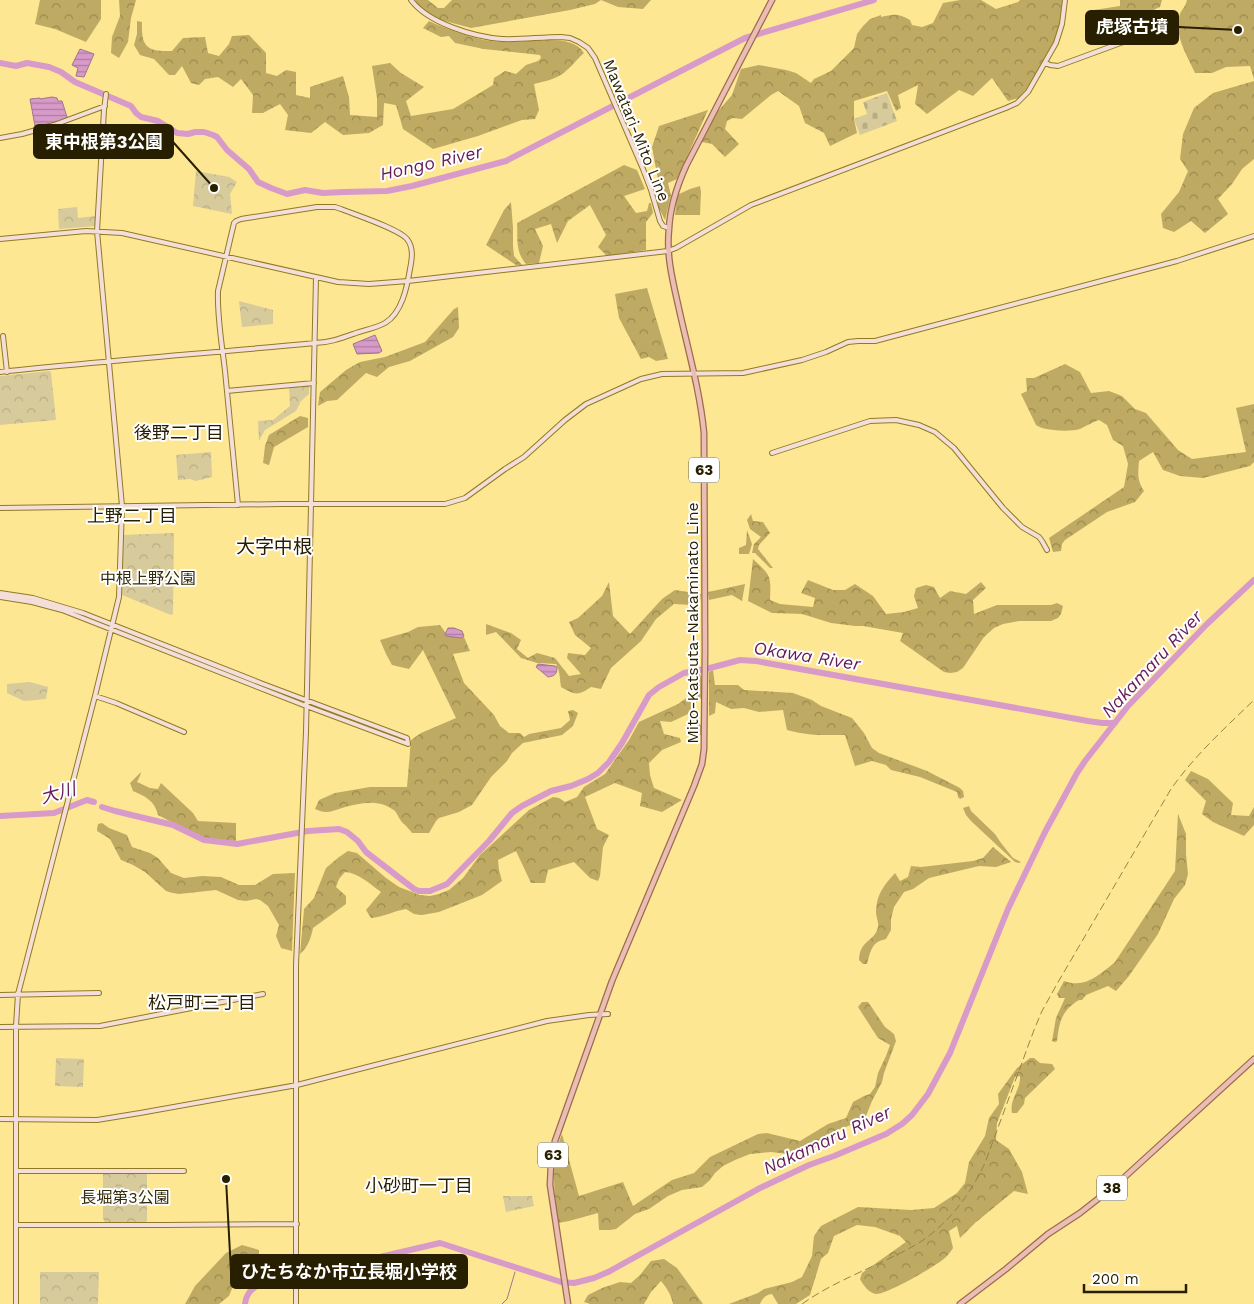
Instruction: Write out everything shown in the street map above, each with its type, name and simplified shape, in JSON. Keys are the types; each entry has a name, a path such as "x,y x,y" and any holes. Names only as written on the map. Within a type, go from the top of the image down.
{"main road":[{"name":"Mito-Katsuta-Nakaminato Line","path":"568,1304 551,1195 551,1164 558,1131 636,922 700,770 704,749 704,433 702,409 672,277 668,251 669,228 673,204 682,175 772,0"},
{"name":"38","path":"960,1304 1048,1234 1080,1213 1117,1184 1254,1059"}],"street":[{"name":"Mawatari-Mito Line","path":"411,0 430,18 446,25 484,36 502,39 570,38 588,48 595,58 616,106 648,183 660,221 663,226 669,228"},
{"path":"0,239 97,231 127,234 338,282 361,284 408,281 668,251 751,205 1017,103 1028,92 1056,43 1062,24 1065,0"},
{"path":"1046,63 1058,66 1126,40 1158,38"},
{"path":"16,1304 16,1026 18,994 119,597 122,506 97,231 106,96"},
{"path":"0,138 54,126 105,106"},
{"path":"0,372 7,372 108,362 223,351 336,340 385,323 397,310 408,281 412,253 410,242 396,231 335,207 317,207 236,220 234,223 218,298 223,351 238,505"},
{"path":"0,508 437,504 454,502 465,498 504,469 524,457 565,420 592,400 647,377 662,374 743,373 802,360 848,342 875,342 1177,262 1254,236"},
{"path":"296,1304 296,965 303,826 316,277"},
{"path":"4,336 7,372"},
{"path":"227,391 314,383"},
{"path":"772,453 870,421 896,420 919,425 935,432 954,448 1003,508 1022,526 1038,537 1047,550"},
{"path":"0,593 33,598 63,606 112,624 263,684 407,738 408,744 62,610 32,602 0,597"},
{"path":"95,696 184,732"},
{"path":"0,995 99,993"},
{"path":"0,1027 100,1026 263,994"},
{"path":"0,1119 101,1120 297,1085 546,1021 608,1014"},
{"path":"16,1171 184,1171"},
{"path":"16,1225 166,1226 297,1224"}],"green space":[{"path":"40,0 101,0 101,19 86,42 55,29 35,24"},
{"path":"119,0 136,0 131,18 128,42 119,58 111,53 112,37 120,16"},
{"path":"416,0 428,0 438,8 444,8 452,0 601,0 595,4 570,10 471,28 441,20 424,11"},
{"path":"601,0 651,0 643,9 618,7"},
{"path":"960,0 981,0 996,9 1020,0 1063,0 1055,42 1028,88 1019,98 1008,101 992,78 973,96 959,90 927,114 915,104 918,85 898,95 901,108 896,111 887,91 854,101 854,119 857,133 830,146 824,133 805,123 799,106 778,91 742,119 733,118 727,121 725,129 739,144 725,157 712,144 702,142 718,111 732,95 741,69 759,65 786,70 796,73 811,83 814,79 831,71 854,48 857,34 870,19 881,15 881,17 899,15 910,20 912,25 922,27 933,23 943,3"},
{"path":"1120,0 1162,0 1160,7 1147,13 1121,39 1101,45 1092,31 1094,10 1120,6"},
{"path":"1187,0 1254,0 1254,79 1250,66 1226,67 1212,73 1195,73 1182,45 1178,30 1180,14"},
{"path":"137,21 142,22 144,42 147,46 151,49 163,51 172,51 183,38 205,37 208,53 219,56 229,44 232,36 249,35 266,53 266,73 277,76 286,70 296,72 296,95 310,98 310,87 343,76 349,97 350,115 377,117 377,98 372,66 390,63 401,73 424,87 406,101 411,116 453,109 493,85 494,78 505,71 516,74 526,65 541,58 540,55 484,49 455,43 449,36 441,37 423,28 429,21 456,32 484,40 507,42 560,41 578,47 584,53 560,76 534,84 539,110 535,119 522,120 478,136 433,149 403,129 396,105 384,103 383,125 369,133 343,135 325,122 311,133 285,130 288,115 280,104 263,113 252,113 253,95 241,79 233,87 218,77 205,79 199,85 191,83 182,66 175,75 169,75 154,59 140,55 134,45 137,34"},
{"path":"1254,81 1254,159 1242,169 1232,184 1218,199 1228,214 1205,233 1191,221 1174,232 1163,228 1161,214 1179,192 1188,171 1180,159 1183,134 1194,108 1213,93"},
{"path":"887,93 897,121 860,135 854,119 867,114 863,102"},
{"path":"708,110 677,179 668,183 671,195 665,220 658,206 659,185 652,147 659,126"},
{"path":"624,165 637,170 645,189 624,196 636,213 647,211 649,203 651,203 653,213 646,222 646,250 607,256 598,247 606,235 590,205 568,221 557,243 551,224 535,229 543,246 539,263 526,264 519,250 517,223"},
{"path":"196,171 229,177 237,182 230,194 232,214 193,206"},
{"path":"700,186 700,215 675,215 677,195"},
{"path":"511,202 514,256 522,265 516,265 486,245 504,210"},
{"path":"77,207 78,218 95,216 95,226 59,229 58,209"},
{"path":"647,288 668,359 656,361 649,357 641,359 619,318 615,294"},
{"path":"239,301 273,310 273,324 242,327"},
{"path":"458,307 459,328 453,337 410,361 389,367 377,377 366,373 337,400 327,401 318,406 320,392 346,370 360,362 385,357 425,342 454,309"},
{"path":"1065,364 1080,372 1091,393 1109,391 1122,396 1135,409 1146,413 1178,450 1192,459 1246,452 1236,408 1254,404 1254,462 1250,466 1203,478 1180,476 1163,470 1153,452 1139,461 1138,477 1144,491 1135,502 1107,512 1065,540 1061,551 1053,552 1049,538 1124,487 1128,464 1123,446 1113,440 1107,425 1099,420 1080,429 1070,430 1050,430 1036,425 1021,394 1027,391 1026,378 1034,378"},
{"path":"50,371 56,420 0,425 0,376"},
{"path":"309,385 309,394 301,401 296,411 265,430 259,441 258,421 273,420 290,406 289,387"},
{"path":"300,416 308,418 308,427 274,447 269,465 263,463 265,446 269,435"},
{"path":"211,452 212,477 196,481 190,479 178,480 176,455"},
{"path":"751,514 753,521 763,522 770,533 759,545 758,549 773,568 770,568 755,553 752,553 754,544 761,537 750,529 747,520"},
{"path":"747,530 752,544 749,554 739,554 739,548 746,545"},
{"name":"中根上野公園","path":"174,533 173,614 171,615 122,595 123,535"},
{"path":"753,559 769,576 770,600 780,604 813,607 815,598 801,593 808,580 833,590 845,590 855,584 873,596 886,614 918,608 914,596 916,588 926,585 934,587 940,598 950,591 966,594 981,582 986,588 973,600 974,614 997,605 1051,605 1057,603 1063,606 1058,618 1051,621 1019,621 994,628 984,637 963,668 957,672 950,673 944,672 900,641 903,633 831,623 802,614 772,613 748,601"},
{"path":"609,582 613,616 630,634 662,599 675,590 701,594 700,602 692,605 674,604 656,619 641,641 611,668 601,689 591,687 579,693 570,692 561,687 556,664 537,663 521,658 496,632 486,635 486,624 511,633 521,640 517,649 528,658 537,653 555,658 569,676 581,674 567,658 568,653 585,655 591,648 575,635 569,622 578,618 602,596"},
{"path":"745,584 742,601 732,595 709,600 708,592"},
{"path":"440,625 445,632 464,637 470,651 453,654 464,683 494,715 500,726 509,733 520,733 524,737 529,734 561,728 570,720 568,711 573,710 578,713 573,726 562,735 523,743 491,777 472,805 459,812 439,818 429,833 412,833 395,811 382,804 362,803 328,812 315,809 319,800 335,793 370,787 407,787 411,740 421,733 456,718 423,650 409,669 392,665 380,640 418,627"},
{"path":"713,670 715,685 738,685 744,690 793,693 852,718 864,733 872,748 879,753 927,771 960,788 963,791 964,797 960,799 957,792 920,777 891,770 886,765 872,761 855,766 845,735 809,734 787,730 783,710 759,712 744,708 731,709 716,702 715,713 709,716 709,672"},
{"path":"698,673 702,680 703,696 692,707 696,722 702,726 702,737 693,727 688,714 671,722 660,721 664,734 680,738 681,742 662,750 649,763 654,788 682,800 662,812 640,806 642,793 615,783 585,797 597,829 609,835 603,847 598,881 590,878 574,862 548,870 545,883 531,883 516,851 498,860 502,881 482,895 439,912 422,915 414,914 406,909 371,918 366,910 381,892 360,877 345,872 339,879 336,887 346,896 346,904 313,928 309,942 300,954 304,909 314,898 326,868 339,857 348,851 357,853 399,887 420,895 430,896 449,890 463,878 480,855 529,810 553,797 565,802 577,797 584,787 605,774 639,722 678,704 696,691"},
{"path":"30,682 48,687 46,699 24,701 7,693 7,684"},
{"path":"1191,771 1208,779 1233,803 1231,815 1249,816 1254,807 1254,825 1244,836 1213,822 1202,814 1206,801 1185,780"},
{"path":"141,772 137,782 150,788 158,789 161,783 193,813 198,821 236,823 236,841 204,839 158,815 155,806 149,800 133,791 130,783"},
{"path":"969,806 971,811 995,834 1013,858 1021,862 1015,862 971,821 963,808"},
{"path":"1178,814 1186,834 1188,874 1185,885 1174,899 1158,934 1129,976 1116,991 1108,986 1086,995 1068,1009 1061,1021 1057,1041 1052,1041 1056,1018 1065,998 1059,998 1057,994 1064,981 1072,983 1085,982 1097,976 1115,962 1175,871"},
{"path":"102,823 127,835 132,847 150,853 158,858 171,873 184,878 202,876 221,877 239,885 255,885 273,874 295,873 292,951 281,948 276,936 279,925 268,906 260,900 238,900 216,890 179,894 166,891 145,872 121,860 110,839 97,831 98,824"},
{"path":"993,847 1011,862 996,867 979,866 929,878 913,889 904,892 894,907 891,930 886,939 874,945 867,964 863,964 859,960 862,948 874,936 878,927 876,906 879,895 895,873 900,881 908,877 911,866 921,867 973,861 983,858"},
{"path":"862,1002 868,1002 885,1027 894,1034 896,1041 882,1082 866,1116 859,1122 835,1131 818,1147 806,1153 788,1154 771,1152 750,1154 735,1160 723,1166 702,1187 682,1190 668,1196 649,1209 635,1214 616,1229 599,1230 598,1213 558,1223 554,1189 554,1167 562,1134 579,1196 623,1182 633,1206 672,1180 694,1173 710,1157 758,1134 767,1133 800,1141 828,1124 846,1118 853,1102 870,1094 875,1087 878,1073 890,1045 878,1038 858,1007"},
{"path":"56,1058 84,1059 83,1087 55,1086"},
{"path":"1030,1058 1034,1058 1040,1063 1052,1064 1055,1069 1025,1098 1024,1104 1017,1113 1012,1113 1012,1103 1020,1081 1020,1076 1015,1077 997,1123 996,1140 1009,1149 1022,1172 1028,1194 1014,1191 960,1238 957,1226 949,1231 953,1248 946,1257 912,1279 882,1293 876,1294 866,1288 860,1279 862,1273 906,1242 900,1236 875,1227 857,1225 834,1236 828,1253 821,1259 810,1295 796,1304 778,1304 772,1294 764,1297 760,1304 729,1304 764,1289 792,1282 802,1277 812,1256 814,1236 821,1226 858,1207 911,1210 934,1208 957,1193 965,1183 969,1162 985,1136 989,1118 999,1104 998,1094 1017,1068"},
{"name":"長堀第3公園","path":"103,1173 146,1173 147,1221 145,1223 105,1222 103,1219"},
{"path":"503,1196 532,1196 534,1206 506,1212"},
{"path":"242,1245 259,1250 259,1258 238,1274 229,1296 219,1304 185,1304 195,1286 226,1253"},
{"path":"664,1259 677,1268 703,1304 673,1304 661,1281 651,1292 644,1304 590,1304 584,1302 588,1295 602,1288 620,1282 631,1283 651,1261"},
{"path":"40,1272 99,1272 98,1304 40,1304"}],"shaded area":[{"path":"80,49 94,54 84,77 76,76 78,68 72,65"},
{"path":"52,97 62,101 67,117 56,122 35,126 30,99"},
{"path":"375,335 382,351 379,353 357,354 353,344"},
{"path":"448,628 462,631 464,636 461,638 446,636"},
{"path":"538,664 557,667 556,673 548,677 536,667"}],"waterway":[{"name":"Hongo River","path":"0,63 16,66 27,63 49,67 61,72 75,82 131,106 141,117 158,121 177,133 204,132 213,135 249,169 258,182 287,194 305,190 323,193 387,191 506,161 745,38 874,0"},
{"name":"Nakamaru River","path":"245,1304 249,1293 259,1285 440,1243 561,1282 574,1283 594,1278 758,1189 809,1165 886,1134 902,1124 912,1115 928,1094 950,1053 1008,909 1045,832 1077,773 1128,706 1207,624 1254,580"},
{"name":"Okawa River","path":"102,807 173,825 204,840 237,844 308,831 339,829 347,832 358,841 366,852 414,889 430,891 447,884 489,841 512,813 551,791 571,786 598,773 609,762 622,743 649,695 684,673 740,660 756,661 1088,721 1115,723"},
{"name":"大川","path":"0,816 54,813 87,800 94,802"},
{"path":"502,1304 507,1299 515,1272"}],"railway":[{"path":"802,1304 829,1287 917,1244 939,1228 965,1198 985,1163 1034,1030 1057,984 1171,789 1200,753 1254,700"}],"place":[{"name":"虎塚古墳","path":"1238,30"},
{"name":"東中根第3公園","path":"214,188"},
{"name":"ひたちなか市立長堀小学校","path":"226,1179"}],"district":[{"name":"後野二丁目","path":"179,433"},
{"name":"上野二丁目","path":"132,516"},
{"name":"大字中根","path":"274,546"},
{"name":"松戸町三丁目","path":"202,1003"},
{"name":"小砂町一丁目","path":"419,1186"}]}
